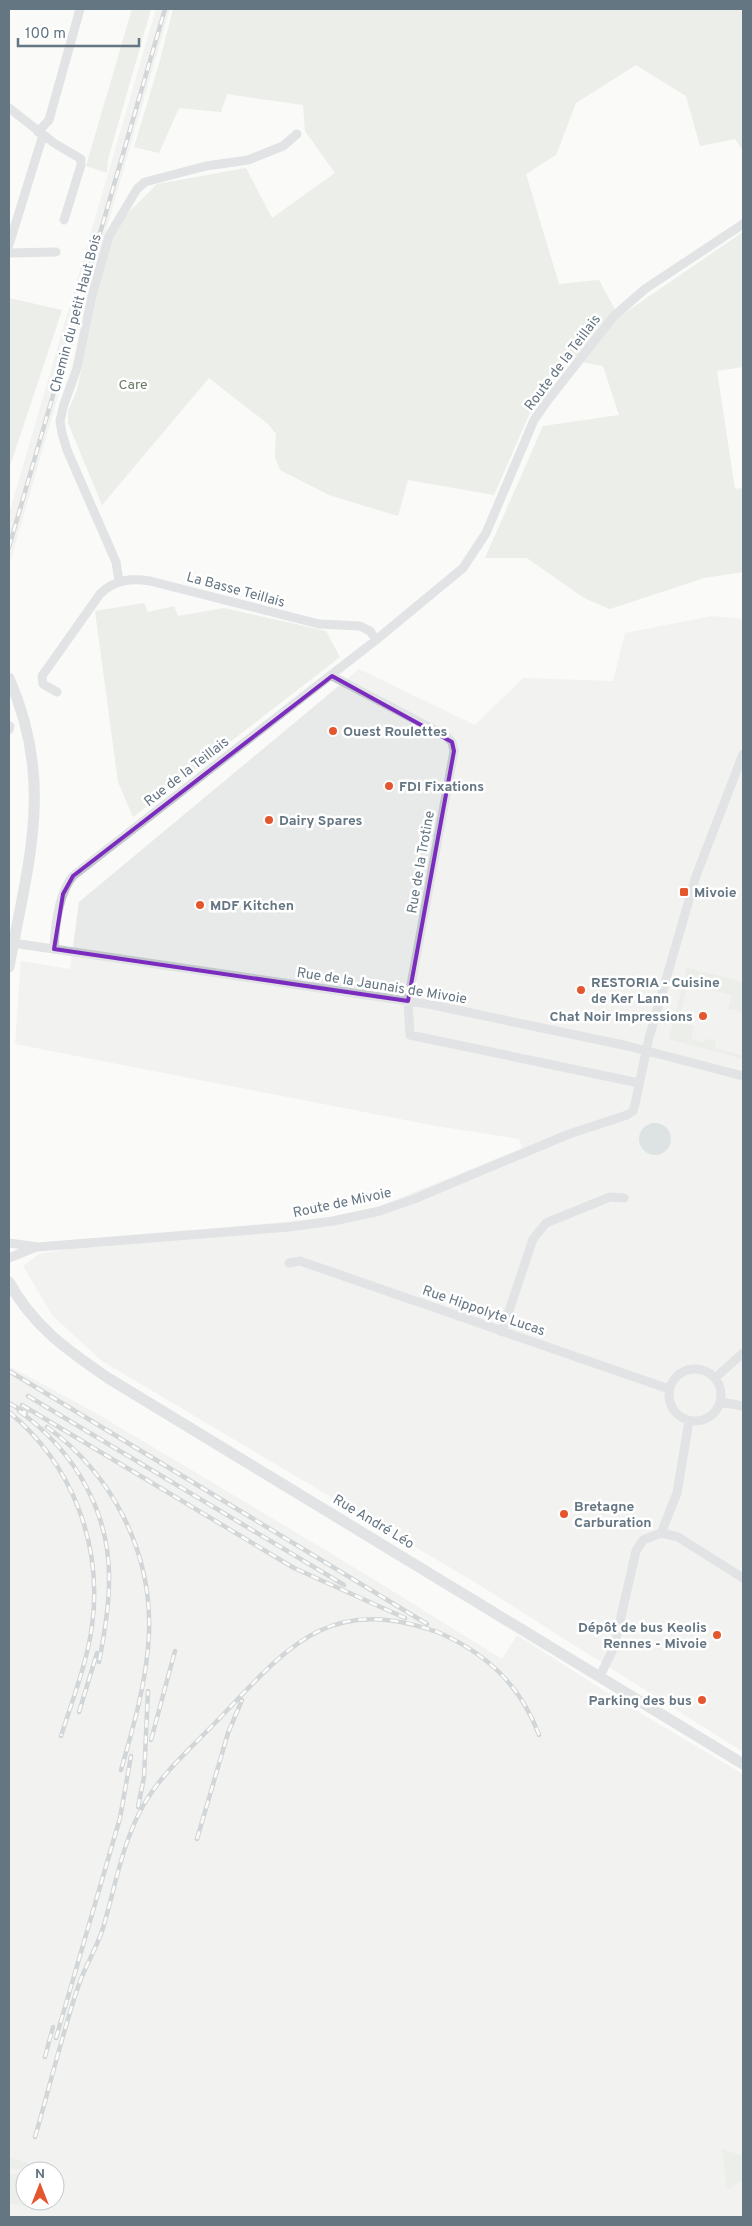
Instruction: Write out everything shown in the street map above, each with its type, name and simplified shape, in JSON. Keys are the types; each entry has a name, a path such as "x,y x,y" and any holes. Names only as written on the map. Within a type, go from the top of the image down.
{"street":[{"path":"9,245 11,231 40,134 49,120 80,9"},
{"path":"9,108 40,134 81,160 64,220"},
{"name":"Chemin du petit Haut Bois","path":"119,582 114,555 67,450 60,427 62,410 77,368 93,292 109,236 137,189 145,182 206,166 248,160 284,146 297,134"},
{"name":"Route de la Teillais","path":"376,640 463,568 486,533 534,420 608,324 645,289 743,224"},
{"path":"9,253 56,252"},
{"name":"La Basse Teillais","path":"119,582 132,580 150,581 309,622 360,626 370,631 376,640"},
{"path":"57,692 43,684 42,676 100,594 109,586 119,582"},
{"name":"Rue de la Teillais","path":"54,949 62,894 66,884 73,876 376,640"},
{"name":"Rue de la Trotine","path":"332,676 446,736 453,746 454,751 408,1001 410,1035 639,1083"},
{"path":"9,678 23,716 32,754 35,814 32,849 9,968"},
{"name":"Route de Mivoie","path":"9,1243 38,1246 289,1228 380,1211 414,1199 569,1134 628,1114 633,1110 635,1104 646,1051 666,976 696,876 743,754"},
{"name":"Rue de la Jaunais de Mivoie","path":"13,943 408,1001 526,1024 646,1051 743,1076"},
{"path":"502,1332 533,1239 546,1223 610,1197 624,1198"},
{"name":"Route de Mivoie","path":"9,1258 38,1246"},
{"name":"Rue Hippolyte Lucas","path":"289,1263 300,1261 669,1389"},
{"name":"Rue André Léo","path":"9,1282 27,1312 39,1325 73,1354 108,1378 743,1764"},
{"path":"715,1378 743,1353"},
{"path":"698,1369 708,1372 715,1378 720,1386 720,1402 714,1413 707,1419 698,1422 679,1417 672,1409 668,1400 669,1389 673,1380 680,1373 698,1369"},
{"path":"720,1402 743,1406"},
{"path":"661,1532 677,1493 689,1421"},
{"path":"600,1676 614,1647 636,1551 643,1540 661,1532 678,1537 743,1578"}],"highlighted area":[{"path":"332,676 452,742 454,751 408,1001 54,949 63,894 73,876"}],"shaded area":[{"path":"156,9 170,9 9,566 9,514"},
{"path":"712,616 743,619 743,1752 476,1583 102,1361 53,1316 23,1266 39,1254 134,1237 331,1217 380,1206 522,1148 519,1139 436,1126 15,1044 21,961 70,969 79,902 359,669 475,725 523,678 613,681 625,633"},
{"path":"655,1123 666,1128 671,1139 666,1150 655,1155 644,1150 639,1139 644,1128"},
{"path":"9,1366 94,1412 339,1558 502,1659 517,1635 622,1702 743,1774 743,2217 9,2217"}],"green space":[{"path":"132,9 151,9 108,159 107,173 86,166"},
{"name":"Care","path":"173,9 743,9 743,151 735,139 700,146 686,96 636,65 576,103 556,155 526,174 559,284 599,280 619,317 743,232 743,367 717,371 735,489 743,488 743,572 704,578 610,609 584,598 527,558 485,558 543,426 619,415 603,366 569,360 529,415 494,495 408,480 398,516 329,495 280,470 275,457 276,434 268,424 209,378 102,505 68,423 68,411 77,390 99,287 112,239 124,217 157,184 246,168 272,218 335,173 305,131 303,105 227,94 221,112 179,108 159,153 134,147"},
{"path":"9,298 62,310 9,469"},
{"path":"144,603 148,612 174,606 178,616 224,608 326,631 340,657 133,817 118,782 95,611"},
{"path":"687,968 743,982 743,1012 728,1009 732,995 688,984 678,1022 694,1026 691,1039 703,1043 705,1039 716,1041 715,1048 743,1056 743,1059 669,1039"},
{"path":"722,2149 743,2156 743,2180 727,2190"},
{"path":"9,2157 22,2161 15,2161 15,2169 9,2169"},
{"path":"9,2174 15,2174 15,2204 9,2203"}],"railway":[{"path":"9,547 165,9"},
{"path":"9,1371 427,1624"},
{"path":"28,1396 344,1585"},
{"path":"9,1403 26,1413"},
{"path":"22,1405 294,1568 405,1618"},
{"path":"19,1411 39,1427 73,1465 86,1486 104,1532 108,1557 109,1593 99,1662"},
{"path":"9,1412 31,1433 50,1456 66,1481 78,1508 87,1536 93,1565 94,1595 90,1640 79,1682 61,1736"},
{"path":"47,1427 91,1467 109,1491 124,1517 135,1544 143,1573 148,1603 148,1651 139,1702 121,1770"},
{"path":"35,2137 73,2003 103,1928 130,1835 143,1806 158,1783 176,1762 265,1672 288,1651 312,1634 338,1624 367,1619 401,1622 440,1633"},
{"path":"435,1631 470,1649 499,1672 522,1700 539,1735"},
{"path":"151,1740 175,1651"},
{"path":"79,1712 97,1653"},
{"path":"138,1807 144,1777 148,1691"},
{"path":"197,1839 228,1733 242,1700"},
{"path":"56,2038 120,1818 131,1756"},
{"path":"45,2057 53,2027"}],"place":[{"name":"Ouest Roulettes","path":"333,731"},
{"name":"FDI Fixations","path":"389,786"},
{"name":"Dairy Spares","path":"269,820"},
{"name":"Mivoie","path":"684,892"},
{"name":"MDF Kitchen","path":"200,905"},
{"name":"RESTORIA - Cuisine de Ker Lann","path":"581,990"},
{"name":"Chat Noir Impressions","path":"703,1016"},
{"name":"Bretagne Carburation","path":"564,1514"},
{"name":"Dépôt de bus Keolis Rennes - Mivoie","path":"717,1635"},
{"name":"Parking des bus","path":"702,1700"}]}
